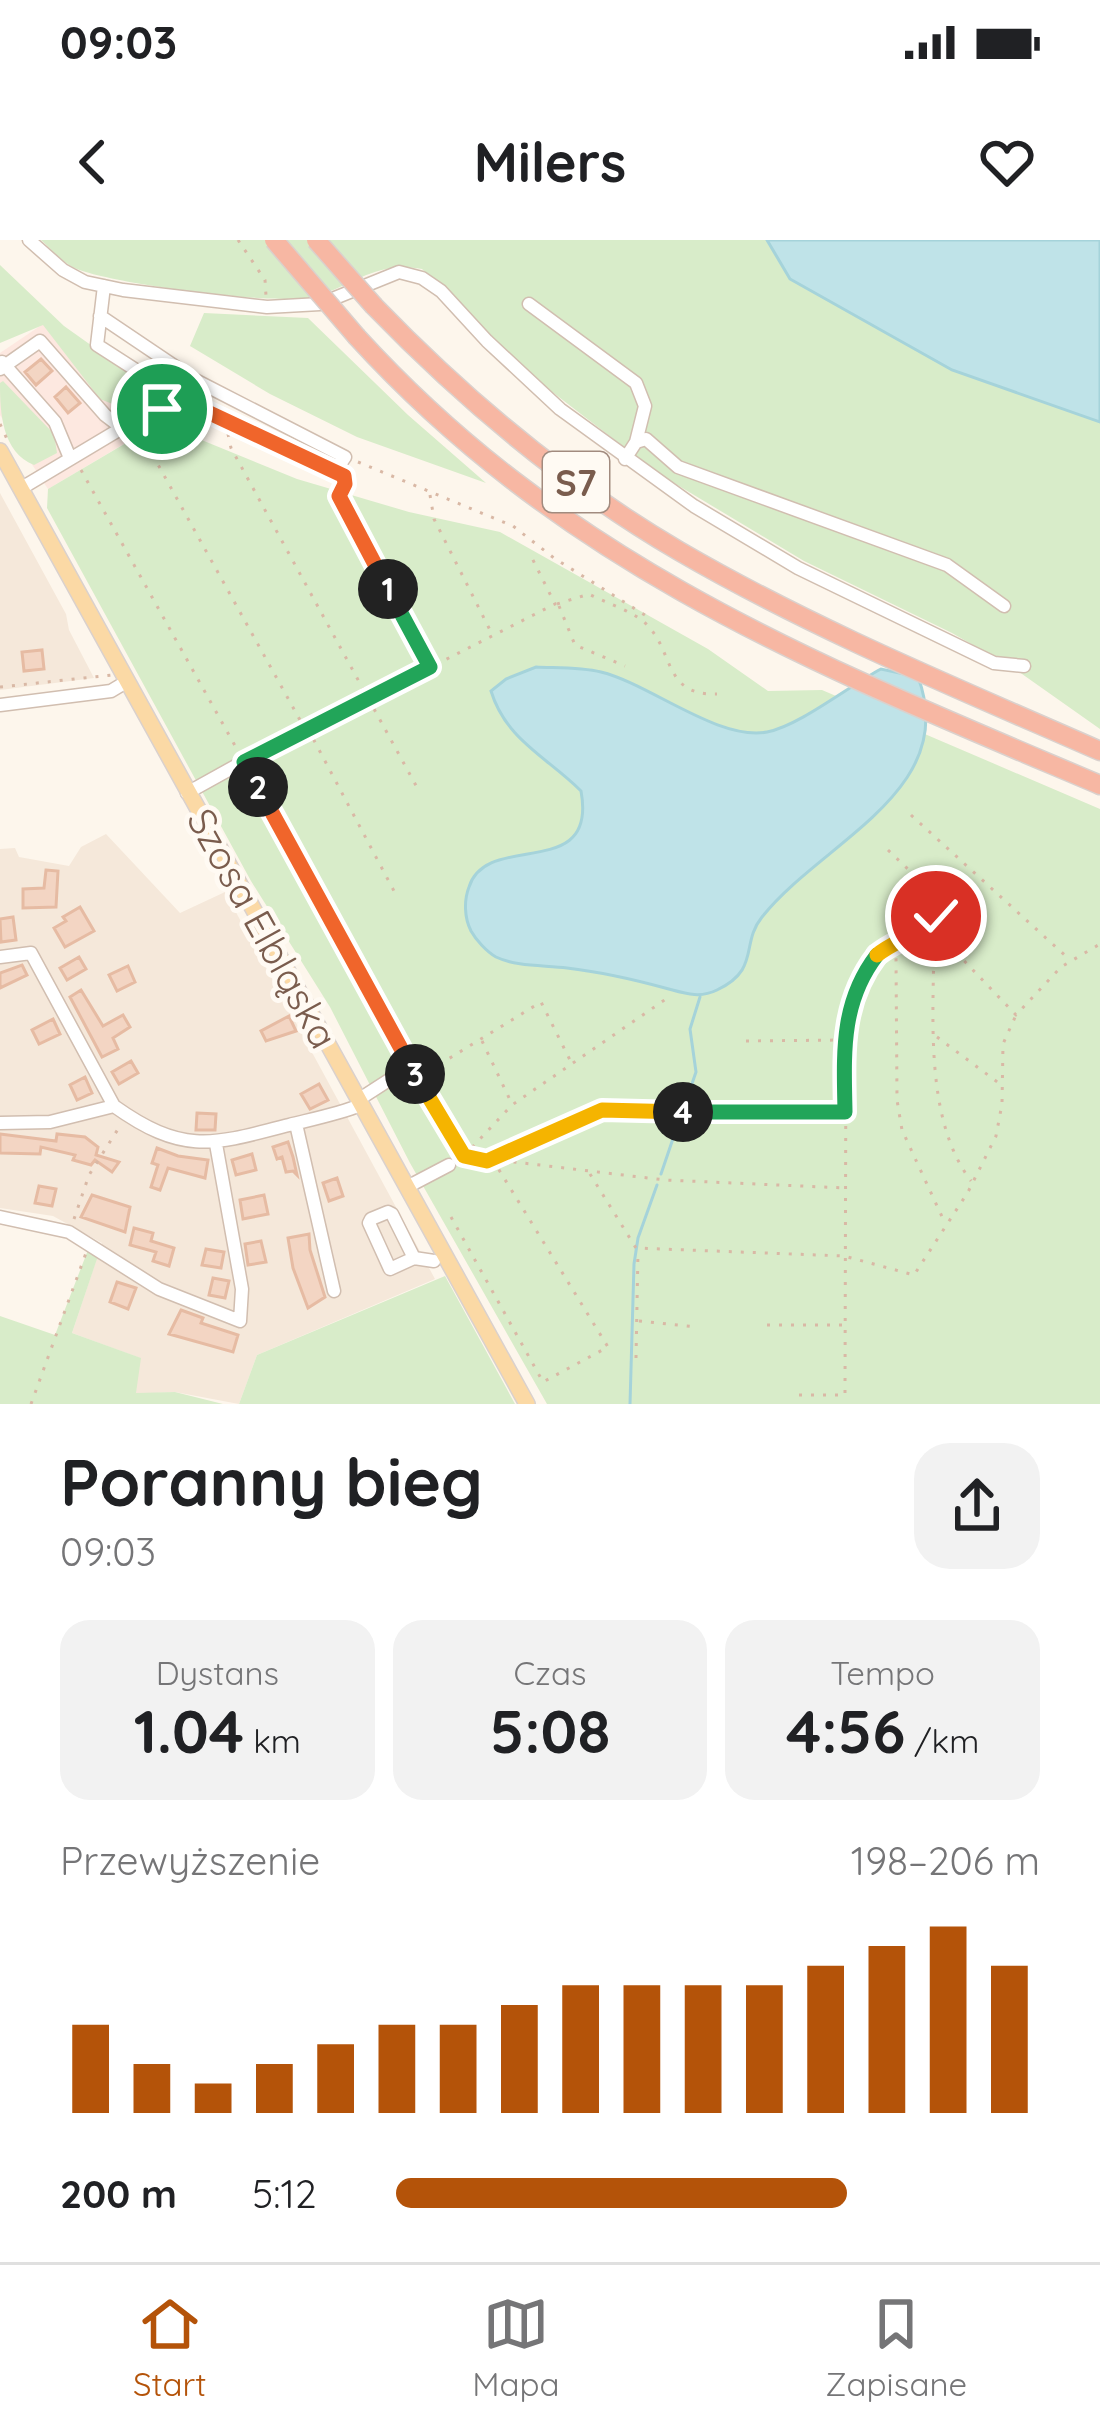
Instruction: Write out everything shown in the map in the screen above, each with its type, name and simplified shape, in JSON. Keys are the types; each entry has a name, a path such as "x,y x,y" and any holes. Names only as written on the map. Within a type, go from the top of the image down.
{"highway":[{"name":"S7","path":"274,240 425,407 519,487 658,582 788,651 1100,785"},
{"name":"S7","path":"316,240 374,307 444,375 545,460 675,549 807,618 1100,751"}],"main road":[{"name":"Szosa Elbląska","path":"6,451 20,490 120,678 527,1404"}],"street":[{"path":"28,240 85,282 267,307 320,304 389,274 410,272 441,291 560,409 694,506 798,568 994,663 1024,666"},
{"path":"100,316 195,380 345,457 336,470 184,401 97,345 100,316 104,286"},
{"path":"529,304 636,383 645,406 626,459"},
{"path":"70,458 55,422 2,364 40,341 122,428"},
{"path":"20,490 122,428 184,401"},
{"path":"635,443 646,439 678,466 946,565 1004,606"},
{"path":"0,705 111,691 120,678"},
{"path":"188,793 243,763"},
{"path":"0,957 31,953 114,1106 169,1137 216,1144 296,1124 359,1103 412,1074"},
{"path":"0,1123 50,1122 114,1106"},
{"path":"296,1124 334,1291"},
{"path":"0,1217 69,1232 159,1289 240,1322 242,1289 216,1144"},
{"path":"407,1187 449,1165"},
{"path":"414,1258 392,1214 371,1219 390,1269 414,1258 434,1262"}],"path":[{"path":"238,240 265,280 267,307"},
{"path":"0,424 6,451"},
{"path":"141,434 394,891"},
{"path":"231,448 419,791"},
{"path":"345,457 513,526 648,617"},
{"path":"81,470 412,1074 464,1156 589,1173 846,1188"},
{"path":"336,470 345,484 339,496 430,667"},
{"path":"430,491 434,519 492,635"},
{"path":"530,554 575,645 625,665"},
{"path":"243,763 492,635 600,587"},
{"path":"590,594 648,625 677,682 717,694"},
{"path":"0,687 120,678"},
{"path":"910,815 1071,961"},
{"path":"845,1404 844,1040 859,980 887,947 924,929 936,916 935,895 888,850"},
{"path":"924,929 934,933 1016,1015"},
{"path":"934,933 944,1129 950,1149 971,1180"},
{"path":"638,1249 844,1256 914,1275 968,1192 996,1136 1003,1044 1016,1015 1071,961 1100,944"},
{"path":"887,947 896,957 897,1100 902,1130 945,1222"},
{"path":"464,1156 512,1105 666,999"},
{"path":"412,1074 541,1002 572,1064"},
{"path":"936,1036 1000,1084"},
{"path":"482,1039 512,1105"},
{"path":"746,1041 844,1040"},
{"path":"487,1161 609,1109 845,1112"},
{"path":"69,1232 89,1174 127,1115"},
{"path":"451,1217 543,1382 608,1346 495,1163"},
{"path":"589,1173 638,1249 636,1358"},
{"path":"32,1404 90,1242"},
{"path":"637,1321 696,1328"},
{"path":"767,1325 844,1325"},
{"path":"799,1395 845,1395"}],"shaded area":[{"path":"43,324 139,435 48,489 0,415 0,353"},
{"path":"0,493 66,614 69,630 94,678 0,690"},
{"path":"106,834 180,913 225,892 435,1279 257,1355 239,1404 175,1392 135,1394 140,1358 72,1333 102,1243 53,1216 0,1208 0,849 15,848 19,857 69,866 81,847"}],"green space":[{"path":"41,240 767,240 790,279 952,370 1100,422 1100,729 1015,669 804,561 659,474 538,381 422,269 392,268 317,296 270,299 97,275 67,264"},
{"path":"0,265 64,326 143,382 154,399 130,411 100,399 43,325 0,343"},
{"path":"204,313 308,318 486,483 357,437 270,394 190,346"},
{"path":"3,381 54,434 57,453 34,465 15,451 2,419"},
{"path":"160,423 297,479 409,512 500,532 708,649 768,691 822,690 1100,809 1100,1404 547,1404 410,1163 330,1007 251,881 47,508 48,489"},
{"path":"88,1250 98,1256 72,1333 141,1358 136,1393 175,1392 223,1404 0,1404 0,1316 55,1335"},
{"path":"445,1276 515,1404 239,1404 257,1355"}],"water":[{"path":"767,240 1100,240 1100,422 952,370 790,279"},
{"path":"536,667 601,672 706,720 748,732 767,732 794,722 881,669 918,677 926,717 920,752 903,783 878,812 762,917 740,974 717,990 691,994 604,974 513,963 493,955 471,931 466,909 469,887 480,870 496,861 558,847 573,837 582,819 581,791 517,735 491,691"}],"building":[{"path":"41,359 52,371 36,385 25,372"},
{"path":"66,387 80,403 68,413 55,397"},
{"path":"42,650 44,669 24,671 22,652"},
{"path":"46,870 58,871 56,907 23,908 23,889 44,888"},
{"path":"80,907 94,931 65,947 54,928"},
{"path":"13,917 16,940 1,942 0,919"},
{"path":"79,957 86,969 67,980 60,968"},
{"path":"22,965 27,975 0,988 0,973"},
{"path":"128,966 135,982 117,991 109,975"},
{"path":"81,990 103,1026 123,1015 130,1027 113,1038 118,1049 102,1057 70,997"},
{"path":"289,1016 296,1031 266,1041 261,1031"},
{"path":"53,1019 60,1034 39,1044 32,1030"},
{"path":"131,1061 138,1073 119,1084 112,1072"},
{"path":"85,1077 92,1093 77,1100 70,1085"},
{"path":"319,1084 328,1100 310,1109 301,1094"},
{"path":"197,1113 216,1114 215,1130 196,1130"},
{"path":"0,1134 56,1141 57,1134 85,1137 98,1147 96,1155 119,1162 112,1172 95,1160 91,1165 73,1160 75,1155 41,1147 40,1154 0,1153"},
{"path":"288,1142 297,1175 286,1172 273,1147"},
{"path":"157,1148 208,1160 205,1178 168,1168 160,1190 151,1187"},
{"path":"252,1154 256,1170 236,1175 232,1160"},
{"path":"337,1178 343,1196 329,1201 323,1183"},
{"path":"39,1186 56,1189 52,1206 35,1203"},
{"path":"92,1195 130,1207 125,1232 81,1217"},
{"path":"264,1195 268,1214 243,1219 240,1200"},
{"path":"134,1228 153,1233 151,1241 174,1248 169,1266 153,1261 156,1252 130,1245"},
{"path":"309,1234 325,1297 308,1308 288,1238"},
{"path":"261,1241 266,1262 248,1265 245,1244"},
{"path":"206,1249 224,1252 221,1268 202,1265"},
{"path":"213,1278 229,1281 225,1298 209,1295"},
{"path":"117,1282 136,1288 128,1309 110,1302"},
{"path":"181,1310 203,1318 201,1323 238,1335 233,1352 169,1334"}],"waterway":[{"path":"684,1107 696,1072 690,1029 700,997"},
{"path":"661,1174 680,1118"},
{"path":"630,1404 634,1264 657,1185"}],"route":[{"path":"162,409 184,401 344,476 339,496 430,667 244,762 464,1156 487,1161 609,1109 845,1112 844,1040 859,980 882,950 924,929 936,916"}]}
